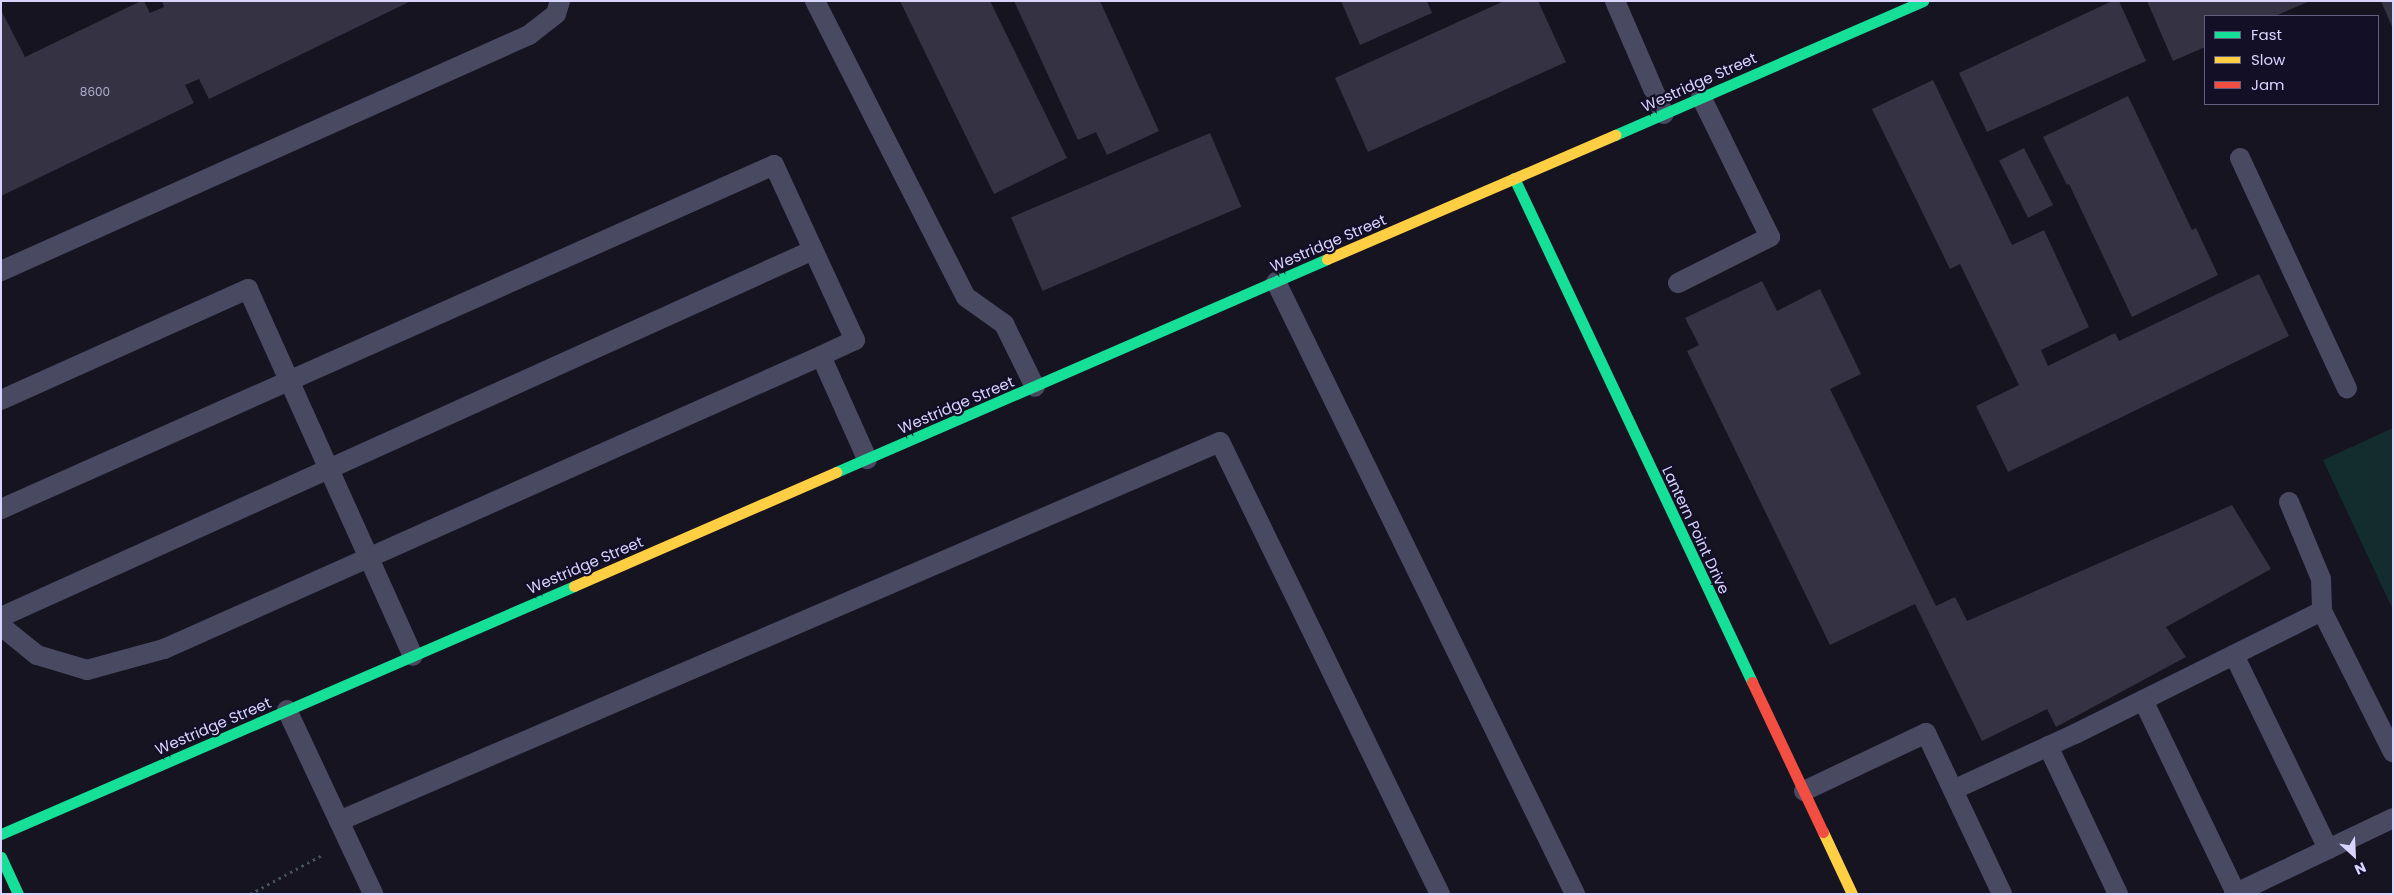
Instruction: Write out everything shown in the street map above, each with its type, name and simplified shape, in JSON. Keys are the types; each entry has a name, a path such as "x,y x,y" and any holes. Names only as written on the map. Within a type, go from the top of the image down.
{"street":[{"name":"Westridge Street","path":"1,834 1923,1"},
{"name":"Lantern Point Drive","path":"1514,178 1852,894"},
{"path":"1,857 18,894"}],"lane":[{"path":"1,271 529,35 556,14 560,1"},
{"path":"815,1 966,297 1004,324 1035,387"},
{"path":"1615,1 1664,114"},
{"path":"1678,283 1770,237 1701,97"},
{"path":"2240,158 2347,388"},
{"path":"1,509 774,165 855,340 164,649 87,670 37,655 1,626"},
{"path":"1,617 814,250"},
{"path":"1276,282 1575,894"},
{"path":"1,400 248,289 413,656"},
{"path":"821,356 867,459"},
{"path":"339,821 1220,442 1440,894"},
{"path":"2289,502 2321,579 2322,610 2393,752"},
{"path":"1953,790 2143,700 2322,610"},
{"path":"2234,655 2328,849"},
{"path":"2143,700 2235,893 2393,818"},
{"path":"288,710 373,894"},
{"path":"1804,791 1926,733 2002,894"},
{"path":"2048,746 2118,894"}],"path":[{"path":"250,894 349,842"}],"green space":[{"path":"2393,428 2393,610 2323,460"}],"building":[{"path":"144,1 150,13 164,7 162,1 411,1 209,99 199,79 185,85 194,103 1,196 1,10 25,57"},
{"path":"900,1 990,1 1067,158 994,194"},
{"path":"1014,1 1100,1 1159,131 1107,155 1096,132 1078,140"},
{"path":"1341,1 1427,1 1432,13 1360,45"},
{"path":"1504,1 1538,1 1566,62 1368,152 1335,78"},
{"path":"2112,1 2119,1 2146,61 1987,132 1959,73"},
{"path":"2147,1 2310,1 2277,15 2204,15 2204,47 2173,61"},
{"path":"2381,1 2393,1 2393,29"},
{"path":"1933,80 2012,245 2044,230 2089,327 2041,350 2048,366 2115,333 2119,341 2259,274 2289,336 2008,472 1976,406 2019,385 1960,264 1950,269 1872,109"},
{"path":"2128,96 2192,230 2196,228 2218,275 2132,317 2069,184 2067,185 2043,137"},
{"path":"1210,133 1241,207 1042,291 1011,217"},
{"path":"2024,148 2053,205 2028,218 1999,161"},
{"path":"1762,281 1777,311 1820,289 1861,374 1830,389 1936,606 1955,597 1967,621 2232,505 2271,569 2166,627 2186,657 2056,727 2047,709 1982,741 1915,604 1830,645 1687,351 1699,345 1685,318"}],"traffic: fast":[{"path":"1615,135 1923,1"},
{"path":"1514,178 1752,682"},
{"path":"836,472 1327,259"},
{"path":"1,834 574,586"},
{"path":"1,857 18,894"}],"traffic: slow":[{"path":"1327,259 1615,135"},
{"path":"574,586 836,472"},
{"path":"1823,832 1852,894"}],"traffic: jam":[{"path":"1752,682 1823,832"}]}
